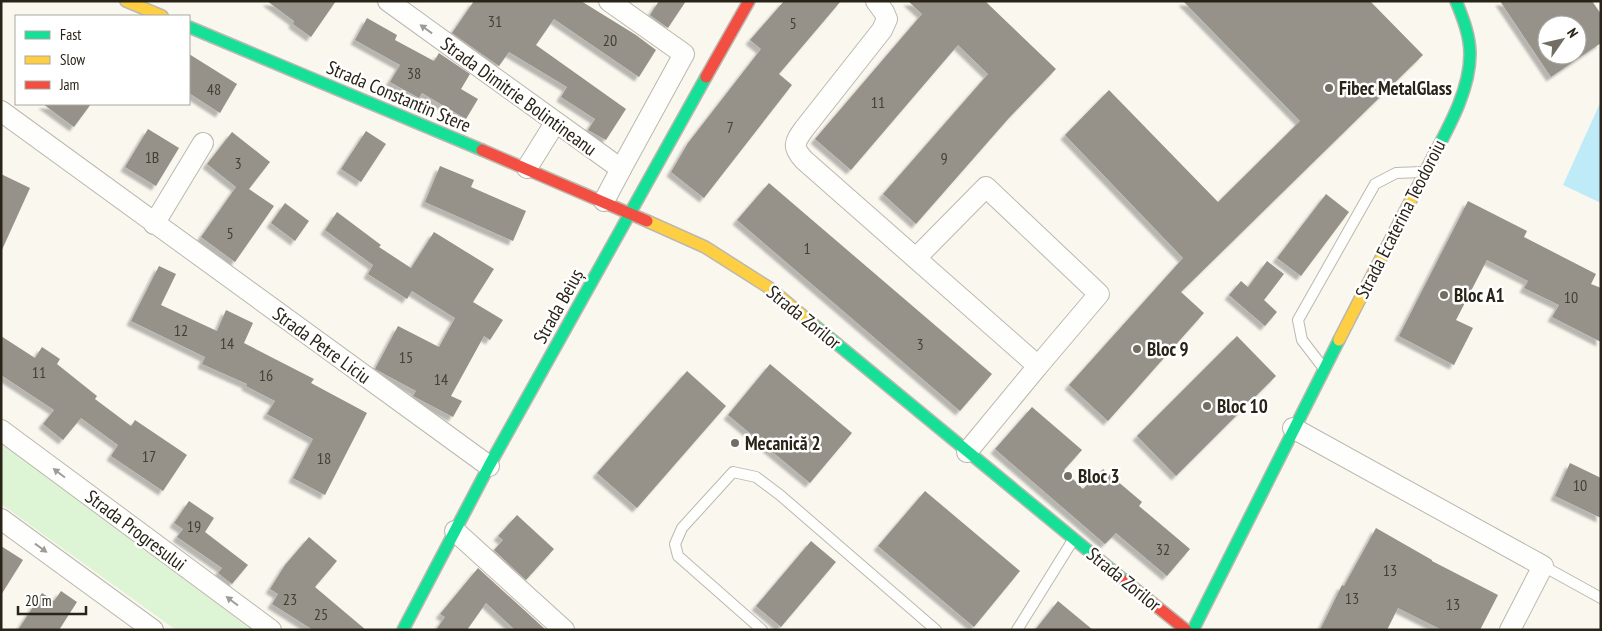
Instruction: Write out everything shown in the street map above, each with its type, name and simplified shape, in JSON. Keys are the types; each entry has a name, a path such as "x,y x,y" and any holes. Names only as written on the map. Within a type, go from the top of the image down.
{"street":[{"path":"126,1 160,15"},
{"name":"Strada Dimitrie Bolintineanu","path":"388,1 620,169"},
{"path":"600,199 620,169 684,54 609,1"},
{"name":"Strada Beiuș","path":"403,630 489,466 749,1"},
{"path":"876,1 887,19 882,30 797,139 795,146 798,153 1038,366"},
{"name":"Strada Ecaterina Teodoroiu","path":"1193,630 1293,428 1455,110 1464,86 1470,54 1467,33 1456,1"},
{"name":"Strada Constantin Stere","path":"190,27 600,199"},
{"name":"Strada Petre Liciu","path":"1,111 489,466"},
{"path":"527,168 556,124"},
{"path":"154,224 203,143"},
{"path":"916,258 986,187 1099,294 967,452"},
{"name":"Strada Zorilor","path":"600,199 705,247 771,289 967,452 1186,630"},
{"path":"1293,428 1544,566 1510,630"},
{"name":"Strada Progresului","path":"1,430 271,630"},
{"path":"1,519 152,630"},
{"path":"455,531 564,630"}],"lane":[{"path":"1324,368 1302,340 1298,320 1376,184 1396,174 1425,172"},
{"path":"762,630 678,556 675,544 682,528 733,472 756,477 780,495 936,630"},
{"path":"1017,630 1074,539"},
{"path":"1544,566 1601,598"}],"green space":[{"path":"1,440 252,630 176,630 1,504"}],"water":[{"path":"1601,101 1601,203 1563,185"}],"building":[{"path":"267,1 336,1 311,37 293,24 294,21"},
{"path":"474,1 581,1 636,35 656,50 639,77 554,19 536,45 626,109 606,140 588,130 595,119 561,97 567,87 509,52 499,66 452,33"},
{"path":"659,1 686,1 668,28 650,15"},
{"path":"784,1 841,1 779,74 792,85 704,198 671,172 688,143 761,49 750,40"},
{"path":"908,1 985,1 1056,69 1009,118 916,224 883,194 988,74 958,45 851,170 815,139 922,14"},
{"path":"1183,1 1370,1 1423,55 1181,292 1204,313 1108,421 1069,385 1183,258 1065,135 1109,90 1218,202 1300,121"},
{"path":"1500,1 1592,1 1601,14 1601,43 1587,53 1587,15 1537,15 1537,56"},
{"path":"367,18 397,35 395,40 434,61 439,53 470,74 461,89 478,99 466,119 422,93 419,98 390,82 400,65 355,40"},
{"path":"190,55 237,84 220,113 190,94"},
{"path":"1543,65 1569,65 1551,77"},
{"path":"44,105 90,105 74,127"},
{"path":"148,129 179,148 156,186 125,167"},
{"path":"366,131 386,144 361,182 341,169"},
{"path":"232,132 270,162 249,189 274,206 235,262 201,237 236,187 207,164"},
{"path":"440,166 474,180 471,187 526,211 513,241 425,202"},
{"path":"1,174 30,188 1,252"},
{"path":"769,183 992,374 960,411 737,220"},
{"path":"1326,194 1349,212 1301,276 1277,258"},
{"name":"Bloc A1","path":"1468,201 1527,231 1524,237 1596,274 1591,284 1601,288 1601,342 1552,317 1559,305 1524,288 1528,281 1487,260 1456,320 1473,328 1454,365 1399,336"},
{"path":"285,203 309,221 295,241 271,223"},
{"path":"337,212 381,245 379,247 411,268 434,232 494,269 473,302 503,320 490,340 484,336 451,396 462,401 453,417 413,396 416,391 375,369 398,326 439,347 455,318 412,291 407,299 368,274 373,265 325,230"},
{"path":"1267,261 1284,274 1264,300 1277,312 1265,326 1229,295 1241,281 1248,287"},
{"path":"159,266 176,274 161,305 217,331 226,310 253,323 244,343 314,379 311,383 367,413 325,495 293,478 313,439 267,414 275,401 246,386 247,384 202,364 205,357 131,321"},
{"path":"1,336 35,358 42,347 60,359 57,364 97,396 95,399 131,426 135,420 187,455 163,491 111,456 118,445 81,418 63,440 43,424 54,410 1,375"},
{"name":"Bloc 10","path":"1237,336 1276,376 1176,476 1137,436"},
{"path":"770,364 852,433 810,483 728,415"},
{"path":"687,371 726,406 637,508 597,473"},
{"name":"Bloc 3","path":"1032,407 1082,450 1064,470 1083,489 1103,469 1142,502 1139,506 1190,549 1167,576 1116,533 1105,544 995,449"},
{"path":"1570,463 1601,478 1601,518 1555,496"},
{"path":"925,491 1020,571 974,627 878,546"},
{"path":"189,501 214,518 205,532 248,565 232,584 218,573 222,568 177,537 183,529 174,523"},
{"path":"517,515 554,549 526,580 494,550 503,540 498,536"},
{"path":"1376,528 1432,561 1498,595 1480,630 1442,630 1398,608 1387,630 1320,630 1342,585 1344,586"},
{"path":"309,537 337,561 315,587 366,630 313,630 272,604 278,594 270,589 285,565"},
{"path":"811,541 836,562 781,627 756,606"},
{"path":"1,546 23,560 1,595"},
{"path":"478,568 546,630 515,630 486,603 467,630 436,630 445,617 440,614"},
{"path":"61,591 77,602 59,630 18,630 42,593 54,601"},
{"path":"1058,601 1093,630 1035,630"}],"traffic: fast":[{"path":"1435,153 1458,105 1467,80 1469,67 1469,41 1464,20 1456,1"},
{"path":"190,27 482,150"},
{"path":"403,630 489,466 706,77"},
{"path":"814,325 1125,581"},
{"path":"1193,630 1339,340"}],"traffic: slow":[{"path":"126,1 160,15"},
{"path":"1339,340 1435,153"},
{"path":"647,221 705,247 771,289 814,325"}],"traffic: jam":[{"path":"706,77 749,1"},
{"path":"482,150 647,221"},
{"path":"1125,581 1186,630"}],"place":[{"name":"Fibec MetalGlass","path":"1329,88"},
{"name":"Bloc A1","path":"1444,295"},
{"name":"Bloc 9","path":"1137,349"},
{"name":"Bloc 10","path":"1207,406"},
{"name":"Mecanică 2","path":"735,443"},
{"name":"Bloc 3","path":"1068,476"}]}
